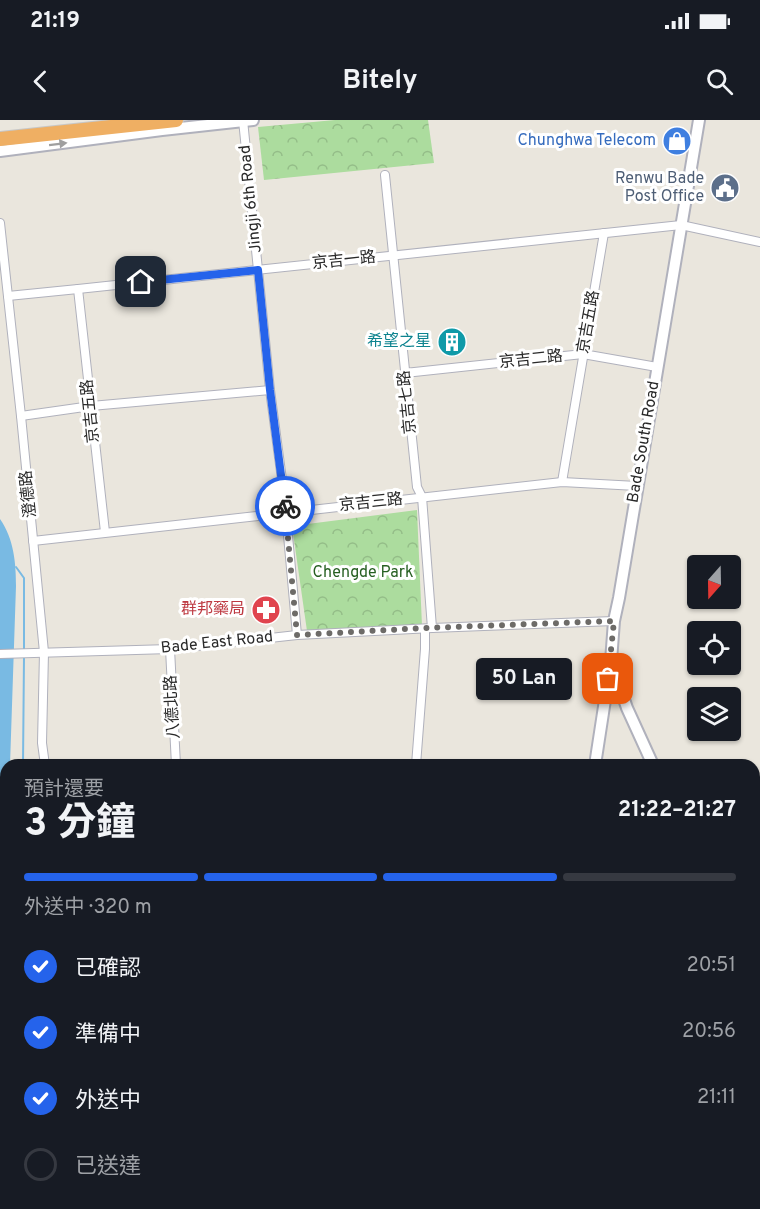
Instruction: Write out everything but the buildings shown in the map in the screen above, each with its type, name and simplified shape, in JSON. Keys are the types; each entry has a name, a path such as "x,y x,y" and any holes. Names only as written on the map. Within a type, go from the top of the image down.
{"highway":[{"path":"0,139 176,120"}],"street":[{"path":"0,151 246,120"},
{"name":"Jingji 6th Road","path":"246,120 258,270 297,635"},
{"name":"Bade South Road","path":"596,759 611,661 614,621 699,120"},
{"name":"京吉七路","path":"385,175 417,487 422,497 429,628 425,649 416,759"},
{"name":"澄德路","path":"0,223 44,652 42,743 44,759"},
{"name":"京吉一路","path":"8,296 681,225 760,242"},
{"name":"京吉五路","path":"562,482 604,234"},
{"name":"京吉五路","path":"78,289 105,532"},
{"name":"京吉二路","path":"405,373 583,354 657,367"},
{"path":"21,416 90,406 270,390"},
{"name":"京吉三路","path":"33,541 562,482 637,486"},
{"name":"Bade East Road","path":"0,654 170,649 297,635 614,621"},
{"name":"八德北路","path":"170,649 176,759"},
{"path":"611,661 627,708 650,759"}],"green space":[{"path":"335,120 428,120 434,163 264,180 258,127"},
{"name":"Chengde Park","path":"417,510 422,626 307,631 292,526"}],"water":[{"path":"0,519 13,551 16,586 10,759 0,759"}],"waterway":[{"path":"16,567 24,578 24,651"},
{"path":"23,759 24,657"}],"way so far":[{"path":"285,506 297,635 614,621 608,679"}],"place":[{"name":"Chunghwa Telecom","path":"677,141"},
{"name":"Renwu Bade Post Office","path":"725,188"},
{"name":"希望之星","path":"452,342"},
{"name":"群邦藥局","path":"266,610"},
{"name":"50 Lan","path":"608,679"}],"route":[{"path":"141,282 258,270 285,506"}]}
